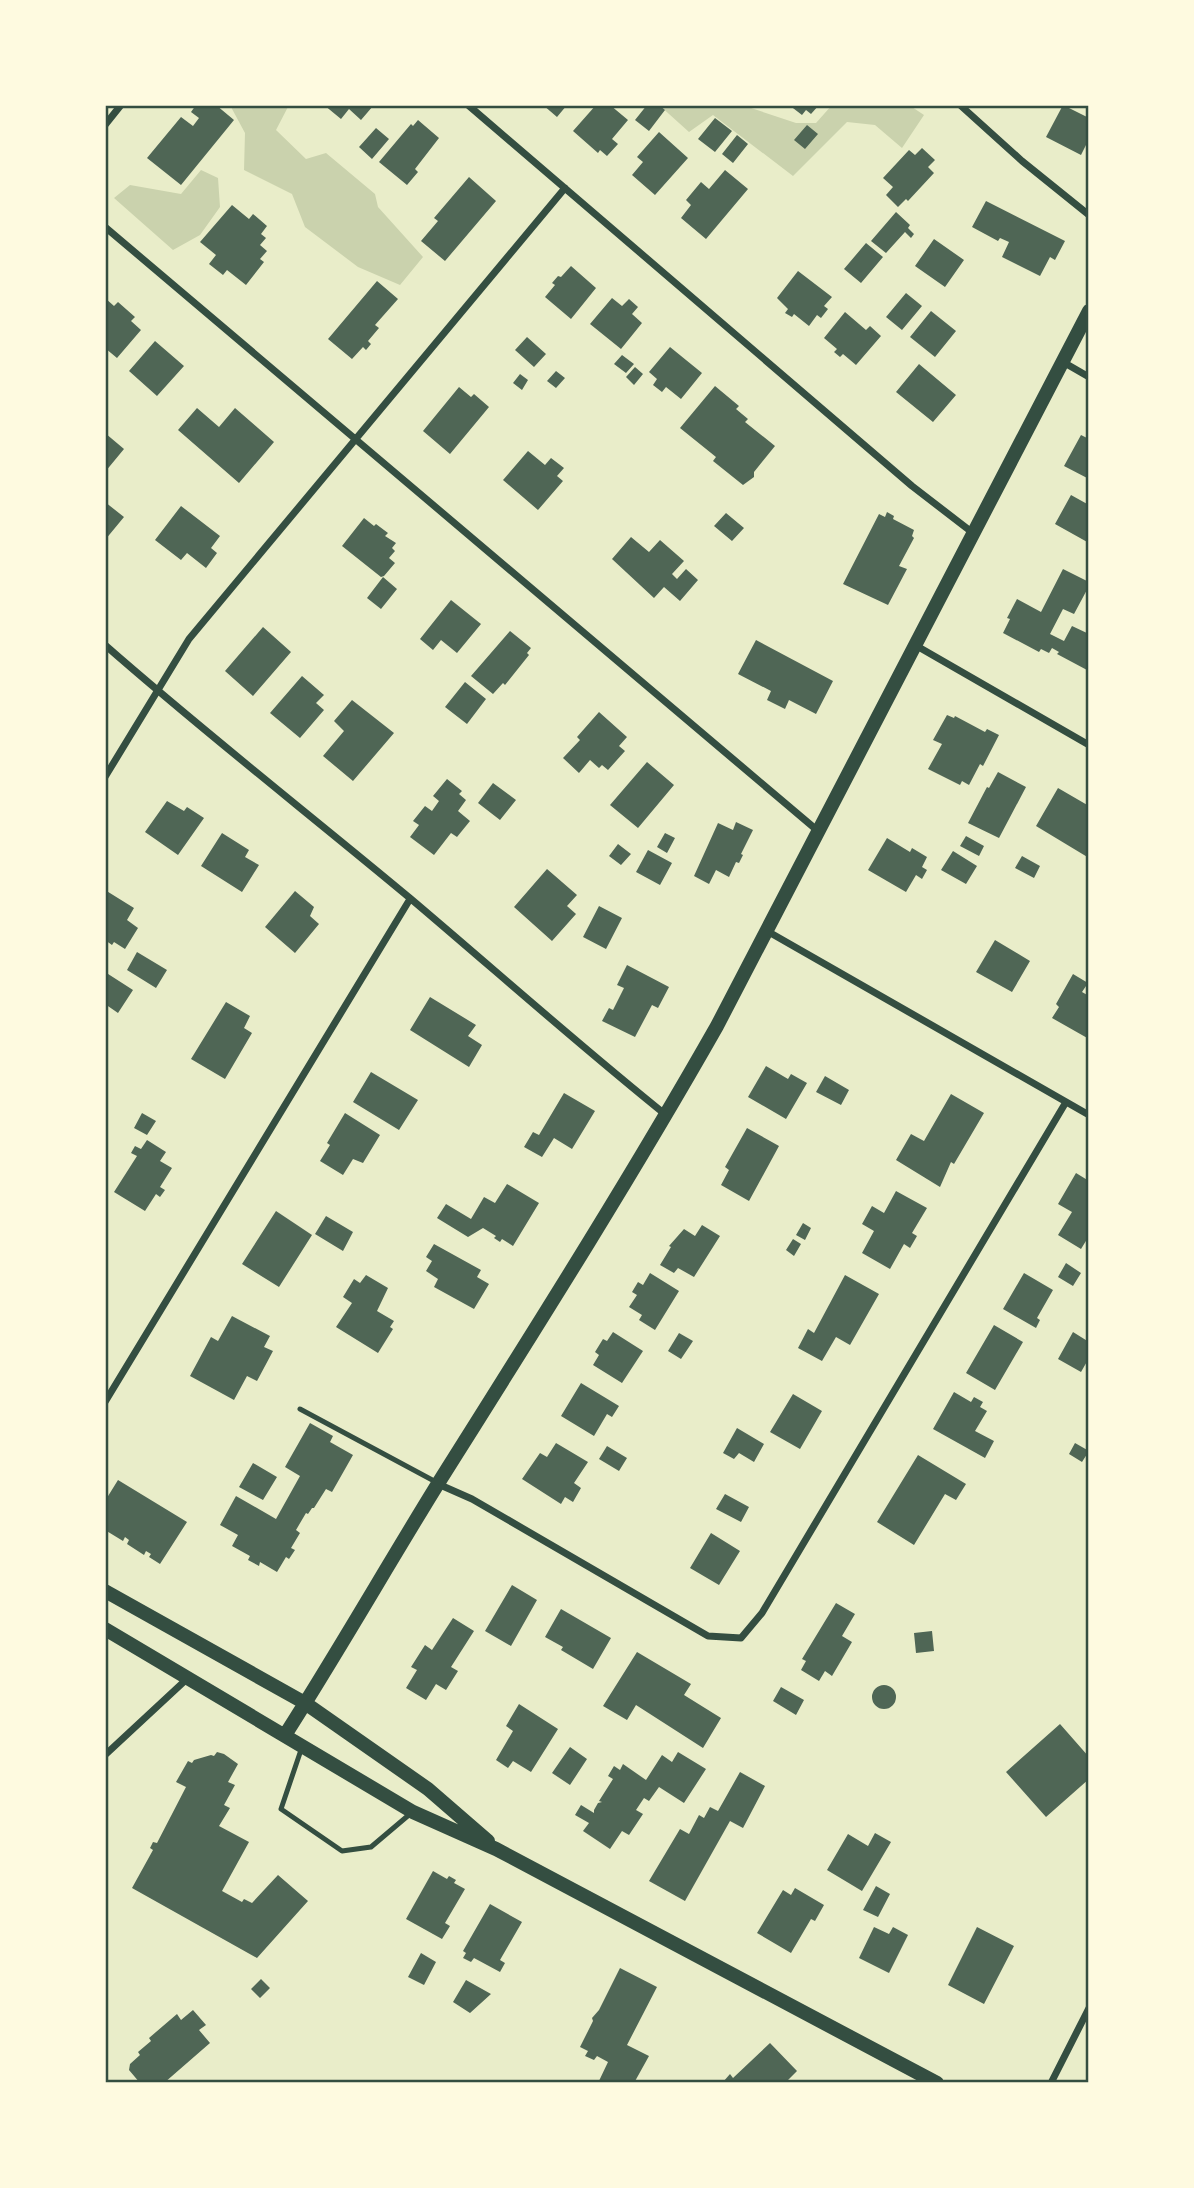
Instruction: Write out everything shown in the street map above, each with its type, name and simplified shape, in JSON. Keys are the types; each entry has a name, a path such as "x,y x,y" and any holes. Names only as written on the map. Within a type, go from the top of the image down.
{"main road":[{"path":"285,1735 667,1115 767,931 1089,312"},
{"path":"105,1591 305,1703 428,1789 496,1849"},
{"path":"105,1629 413,1812 496,1849 937,2083"}],"street":[{"path":"105,125 121,105"},
{"path":"468,105 912,486 974,534"},
{"path":"960,105 1022,161 1089,215"},
{"path":"105,777 189,639 565,188"},
{"path":"105,227 818,832"},
{"path":"1063,362 1089,377"},
{"path":"105,645 410,899 606,1068 667,1115"},
{"path":"915,645 1089,746"},
{"path":"105,1402 410,899"},
{"path":"767,931 1089,1115"},
{"path":"438,1483 472,1499 708,1636 741,1638 762,1613 1066,1101"},
{"path":"105,1755 189,1677"},
{"path":"1051,2083 1089,2008"}],"lane":[{"path":"300,1409 438,1483"},
{"path":"303,1746 281,1809 342,1852 371,1847 413,1812"}],"green space":[{"path":"289,105 276,130 306,159 326,153 375,194 378,207 423,257 400,285 358,267 305,227 292,194 244,170 245,133 231,107"},
{"path":"659,105 742,105 796,123 816,123 832,105 909,105 924,115 902,148 875,125 847,122 793,176 713,115 689,132"},
{"path":"201,170 218,178 220,207 200,235 173,250 114,198 130,185 181,194"}],"building":[{"path":"196,105 216,105 234,120 181,185 147,158 181,117 193,126 199,118 191,112"},
{"path":"324,105 373,106 361,120 349,109 341,119"},
{"path":"543,105 567,105 557,117"},
{"path":"596,105 610,105 628,120 612,139 618,144 607,156 600,150 598,153 573,131"},
{"path":"647,105 659,105 665,110 649,131 635,120"},
{"path":"789,105 819,105 811,114 806,110 802,115"},
{"path":"1063,105 1089,118 1089,139 1081,155 1046,137"},
{"path":"715,118 732,131 715,152 698,139"},
{"path":"418,120 439,138 415,169 418,172 407,185 379,162 411,124 413,126"},
{"path":"807,125 818,134 805,149 794,140"},
{"path":"376,128 389,139 372,159 359,147"},
{"path":"659,132 688,158 655,195 632,175 643,162 637,157"},
{"path":"737,135 748,144 733,163 722,154"},
{"path":"922,148 935,160 928,167 934,173 908,201 906,199 898,207 886,195 893,187 883,178 909,150 915,155"},
{"path":"725,170 748,189 706,239 681,218 691,205 686,200 701,182 709,189"},
{"path":"469,177 496,201 445,261 421,241 438,221 434,218"},
{"path":"986,201 1065,241 1055,260 1050,257 1040,276 1002,257 1009,242 1000,238 998,241 972,227"},
{"path":"232,205 249,219 253,214 267,226 261,234 266,238 260,245 267,251 260,259 264,262 246,285 227,270 223,275 209,264 216,255 200,242"},
{"path":"896,212 910,225 908,228 914,234 911,238 905,232 886,253 871,241"},
{"path":"934,239 964,260 945,287 915,266"},
{"path":"866,243 883,257 861,283 844,269"},
{"path":"571,266 596,288 571,319 545,297 555,285 552,283"},
{"path":"798,271 832,297 824,306 828,309 821,318 817,315 809,326 794,314 792,317 785,313 788,309 777,298"},
{"path":"377,281 398,299 375,325 379,328 368,341 371,344 366,350 363,347 352,359 328,339"},
{"path":"906,293 922,306 902,330 886,317"},
{"path":"105,298 114,306 118,302 135,317 131,321 141,330 117,358 105,348"},
{"path":"612,298 622,306 629,299 638,307 632,314 642,323 621,349 590,324"},
{"path":"931,311 956,331 935,357 910,337"},
{"path":"845,312 866,330 870,326 881,336 856,365 843,354 840,357 834,352 837,349 824,338"},
{"path":"527,337 546,354 534,367 515,350"},
{"path":"155,341 184,366 157,396 129,371"},
{"path":"670,347 702,373 681,399 666,387 662,392 653,385 657,379 649,372"},
{"path":"622,355 634,364 626,373 614,364"},
{"path":"919,364 956,395 933,422 896,392"},
{"path":"635,367 643,374 634,385 626,377"},
{"path":"556,371 565,378 556,388 547,381"},
{"path":"520,374 528,380 522,390 513,383"},
{"path":"715,386 739,406 736,409 748,419 745,422 775,446 754,472 754,477 743,485 713,461 716,457 680,428"},
{"path":"459,387 471,397 474,394 489,407 450,454 423,431"},
{"path":"197,408 219,427 235,408 274,442 239,483 178,430"},
{"path":"105,433 124,449 105,472"},
{"path":"1081,435 1089,439 1089,479 1064,466"},
{"path":"528,451 545,465 551,458 564,468 557,476 563,481 538,510 503,480"},
{"path":"1071,495 1089,505 1089,543 1055,524"},
{"path":"105,502 124,517 105,540"},
{"path":"181,506 220,536 211,548 217,553 206,568 187,553 181,560 155,540"},
{"path":"887,512 894,516 893,519 914,530 914,538 899,566 907,569 888,605 843,584 879,514 885,517"},
{"path":"726,513 744,528 732,541 714,526"},
{"path":"364,518 388,533 385,536 396,543 392,548 395,551 389,558 395,563 381,577 342,546"},
{"path":"631,537 649,552 660,540 684,561 672,574 677,579 686,569 698,580 680,601 664,587 654,598 612,559"},
{"path":"1063,569 1089,582 1089,586 1074,614 1063,609 1050,634 1064,641 1072,626 1089,634 1087,670 1057,654 1059,652 1052,648 1049,653 1041,649 1039,652 1003,633 1017,599 1041,612"},
{"path":"383,577 397,589 381,609 367,598"},
{"path":"451,600 481,624 457,653 441,640 433,650 420,639"},
{"path":"263,627 291,652 253,696 225,671"},
{"path":"510,631 531,648 527,653 529,655 505,685 503,683 493,694 471,676"},
{"path":"756,640 833,681 816,714 789,700 785,709 767,700 771,691 738,674"},
{"path":"302,676 324,695 316,703 324,710 300,738 270,713"},
{"path":"465,682 486,699 467,724 445,707"},
{"path":"352,700 394,733 353,781 323,756 344,731 334,721"},
{"path":"599,712 627,737 619,746 625,751 608,770 602,765 599,768 590,760 579,773 563,758 580,740 577,737"},
{"path":"947,715 954,718 955,716 985,732 987,729 999,735 983,766 980,764 969,785 962,781 960,785 928,769 942,744 933,740"},
{"path":"647,762 674,785 638,828 610,805"},
{"path":"998,772 1026,787 999,838 968,823"},
{"path":"447,779 462,791 459,794 466,800 458,811 470,821 457,837 451,833 434,855 410,837 419,825 413,821 425,806 432,811 439,801 433,796"},
{"path":"493,783 516,800 500,820 478,803"},
{"path":"1058,788 1089,806 1089,858 1036,826"},
{"path":"167,801 184,811 187,807 204,818 178,855 145,832"},
{"path":"736,822 753,830 739,863 736,862 729,877 716,870 709,884 694,876 718,823 733,830"},
{"path":"222,833 249,850 245,857 259,865 242,892 201,866"},
{"path":"665,833 675,838 667,853 657,847"},
{"path":"966,836 984,846 979,856 960,846"},
{"path":"887,838 910,852 912,848 927,857 922,867 927,870 922,879 916,875 906,892 868,870"},
{"path":"618,844 631,854 621,865 609,856"},
{"path":"648,850 672,863 660,885 636,872"},
{"path":"953,851 977,866 966,884 941,870"},
{"path":"1022,856 1040,866 1034,878 1015,868"},
{"path":"547,869 577,895 567,906 576,914 552,941 514,907"},
{"path":"105,890 134,908 127,920 138,928 125,949 105,940"},
{"path":"295,891 314,907 310,916 319,924 295,953 265,927"},
{"path":"599,906 622,918 606,949 583,937"},
{"path":"995,940 1030,961 1012,992 976,972"},
{"path":"137,952 167,970 156,988 127,970"},
{"path":"627,965 669,987 658,1008 652,1005 635,1037 602,1021 609,1008 613,1010 624,988 617,985"},
{"path":"105,972 133,990 118,1013 105,1004"},
{"path":"1073,974 1088,983 1082,992 1089,996 1089,1039 1052,1018 1059,1007 1056,1004"},
{"path":"430,997 476,1025 468,1036 482,1045 469,1067 410,1030"},
{"path":"226,1002 250,1016 244,1028 252,1033 225,1079 191,1059"},
{"path":"766,1066 788,1079 791,1074 807,1083 786,1119 748,1097"},
{"path":"371,1072 418,1100 399,1130 353,1102"},
{"path":"825,1076 849,1090 841,1105 816,1092"},
{"path":"564,1093 595,1111 572,1149 554,1138 542,1157 524,1147 533,1132 539,1135"},
{"path":"951,1094 984,1113 954,1164 951,1162 940,1187 896,1160 911,1134 924,1141"},
{"path":"142,1113 156,1121 147,1135 134,1128"},
{"path":"345,1113 380,1135 363,1163 353,1159 343,1175 320,1161 330,1145 327,1143"},
{"path":"747,1128 779,1146 749,1201 721,1185 729,1170 725,1167"},
{"path":"147,1140 166,1152 160,1161 172,1168 160,1187 165,1190 160,1197 156,1194 145,1211 114,1192 137,1156 131,1153 135,1146 141,1149"},
{"path":"1076,1173 1089,1181 1089,1236 1081,1249 1058,1235 1072,1212 1058,1204"},
{"path":"507,1184 539,1203 513,1246 502,1239 500,1242 483,1228 468,1237 437,1218 446,1204 471,1219 484,1197 495,1203"},
{"path":"896,1191 927,1208 912,1233 917,1236 910,1248 904,1244 890,1269 862,1253 874,1231 862,1224 872,1206 884,1213"},
{"path":"276,1211 312,1235 279,1287 242,1264"},
{"path":"326,1216 353,1232 343,1251 315,1234"},
{"path":"803,1223 811,1228 805,1240 796,1235"},
{"path":"702,1225 720,1236 694,1277 678,1268 674,1273 660,1265 671,1247 669,1246 684,1229 695,1236"},
{"path":"793,1239 801,1244 794,1256 786,1250"},
{"path":"434,1244 481,1270 477,1277 489,1284 474,1309 434,1287 438,1279 426,1271 432,1261 426,1257"},
{"path":"1066,1263 1081,1273 1073,1286 1058,1277"},
{"path":"650,1273 679,1291 655,1330 639,1320 642,1315 629,1307 637,1295 632,1292 638,1282 643,1285"},
{"path":"1024,1273 1053,1290 1037,1318 1040,1320 1036,1328 1003,1309"},
{"path":"366,1275 388,1288 377,1311 394,1321 390,1327 393,1329 378,1353 336,1327 352,1303 343,1297 354,1279 360,1283"},
{"path":"845,1275 879,1294 850,1345 836,1337 822,1361 798,1348 808,1329 814,1333"},
{"path":"232,1316 270,1336 264,1347 273,1351 257,1381 247,1376 234,1400 190,1376 211,1337 218,1341"},
{"path":"994,1325 1023,1342 995,1390 966,1373"},
{"path":"613,1332 643,1351 622,1383 593,1365 599,1355 595,1352 603,1339 607,1341"},
{"path":"1073,1332 1089,1342 1089,1358 1081,1372 1058,1359"},
{"path":"679,1333 693,1341 681,1359 668,1351"},
{"path":"581,1383 619,1406 612,1417 607,1414 594,1436 561,1416"},
{"path":"954,1392 971,1402 974,1397 983,1402 980,1407 987,1411 975,1431 994,1441 985,1458 933,1429"},
{"path":"793,1394 822,1411 800,1449 770,1432"},
{"path":"310,1423 333,1436 330,1442 353,1455 332,1492 326,1489 314,1508 306,1513 296,1530 300,1533 291,1548 295,1550 289,1559 286,1557 277,1572 260,1562 259,1566 248,1560 250,1556 232,1546 238,1535 220,1525 236,1496 276,1519 300,1476 285,1467"},
{"path":"737,1428 764,1444 754,1462 739,1453 734,1459 723,1453"},
{"path":"556,1443 588,1462 574,1483 581,1488 573,1502 565,1497 561,1504 522,1479 540,1453 547,1457"},
{"path":"1075,1443 1089,1451 1082,1462 1069,1454"},
{"path":"607,1446 627,1458 619,1471 599,1459"},
{"path":"918,1455 966,1484 956,1500 945,1494 914,1545 877,1522"},
{"path":"253,1463 277,1477 263,1500 239,1487"},
{"path":"118,1480 187,1522 160,1564 149,1557 151,1554 146,1551 144,1555 127,1544 129,1540 125,1537 123,1541 105,1530 105,1501"},
{"path":"725,1494 749,1507 741,1522 716,1509"},
{"path":"711,1533 740,1551 719,1585 690,1568"},
{"path":"512,1585 537,1600 511,1646 485,1631"},
{"path":"836,1603 855,1614 842,1636 852,1642 832,1676 825,1671 819,1681 801,1670 806,1661 802,1659"},
{"path":"561,1609 611,1638 593,1669 545,1637"},
{"path":"453,1618 474,1631 451,1667 458,1671 446,1690 436,1684 426,1700 406,1688 417,1670 411,1667 425,1645 432,1650"},
{"path":"932,1631 934,1651 916,1653 914,1633"},
{"path":"637,1652 691,1684 684,1695 721,1718 703,1748 636,1705 627,1720 603,1706"},
{"path":"884,1685 895,1692 896,1697 889,1708 884,1709 873,1702 872,1697 879,1686"},
{"path":"781,1687 804,1700 796,1715 773,1701"},
{"path":"519,1704 558,1729 531,1772 513,1761 508,1768 496,1760 513,1731 506,1726"},
{"path":"1060,1724 1089,1757 1089,1779 1046,1817 1006,1772"},
{"path":"570,1747 587,1759 570,1785 552,1773"},
{"path":"217,1752 238,1764 228,1782 235,1785 224,1805 230,1808 219,1826 249,1842 222,1891 242,1902 244,1899 252,1903 278,1875 308,1901 257,1958 132,1888 153,1850 150,1848 153,1842 157,1843 186,1787 176,1782 188,1761 192,1763 194,1760 214,1756"},
{"path":"678,1752 706,1769 684,1803 659,1787 649,1801 644,1798 636,1810 643,1814 629,1835 622,1831 610,1849 583,1831 589,1823 575,1815 581,1805 594,1813 613,1779 608,1776 614,1766 620,1770 623,1764 646,1780 662,1755 672,1762"},
{"path":"740,1772 765,1786 743,1828 730,1821 685,1901 649,1881 680,1829 689,1834 699,1815 704,1818 710,1807 718,1811"},
{"path":"875,1833 891,1842 862,1891 827,1870 848,1834 868,1846"},
{"path":"433,1871 447,1879 449,1876 456,1880 454,1883 465,1889 445,1923 450,1926 442,1939 406,1919"},
{"path":"876,1886 890,1894 878,1917 863,1910"},
{"path":"795,1888 824,1905 815,1921 811,1919 791,1953 757,1933 783,1890 791,1895"},
{"path":"490,1904 522,1922 500,1960 505,1963 500,1972 474,1958 471,1962 463,1958 466,1953 463,1951"},
{"path":"874,1927 889,1934 893,1927 908,1935 889,1973 859,1958"},
{"path":"977,1927 1014,1946 984,2004 948,1985"},
{"path":"421,1953 436,1962 424,1985 408,1977"},
{"path":"620,1968 657,1987 627,2045 649,2056 634,2083 598,2083 608,2062 597,2056 594,2060 585,2056 588,2051 580,2047 592,2018 599,2010"},
{"path":"261,1979 270,1988 260,1998 251,1989"},
{"path":"466,1980 491,1994 470,2013 453,2002"},
{"path":"193,2010 206,2025 199,2030 210,2043 164,2083 140,2083 129,2070 130,2064 140,2055 138,2052 151,2041 149,2038 177,2014 181,2020"},
{"path":"770,2043 797,2071 785,2083 723,2082 730,2074 733,2078"}]}
